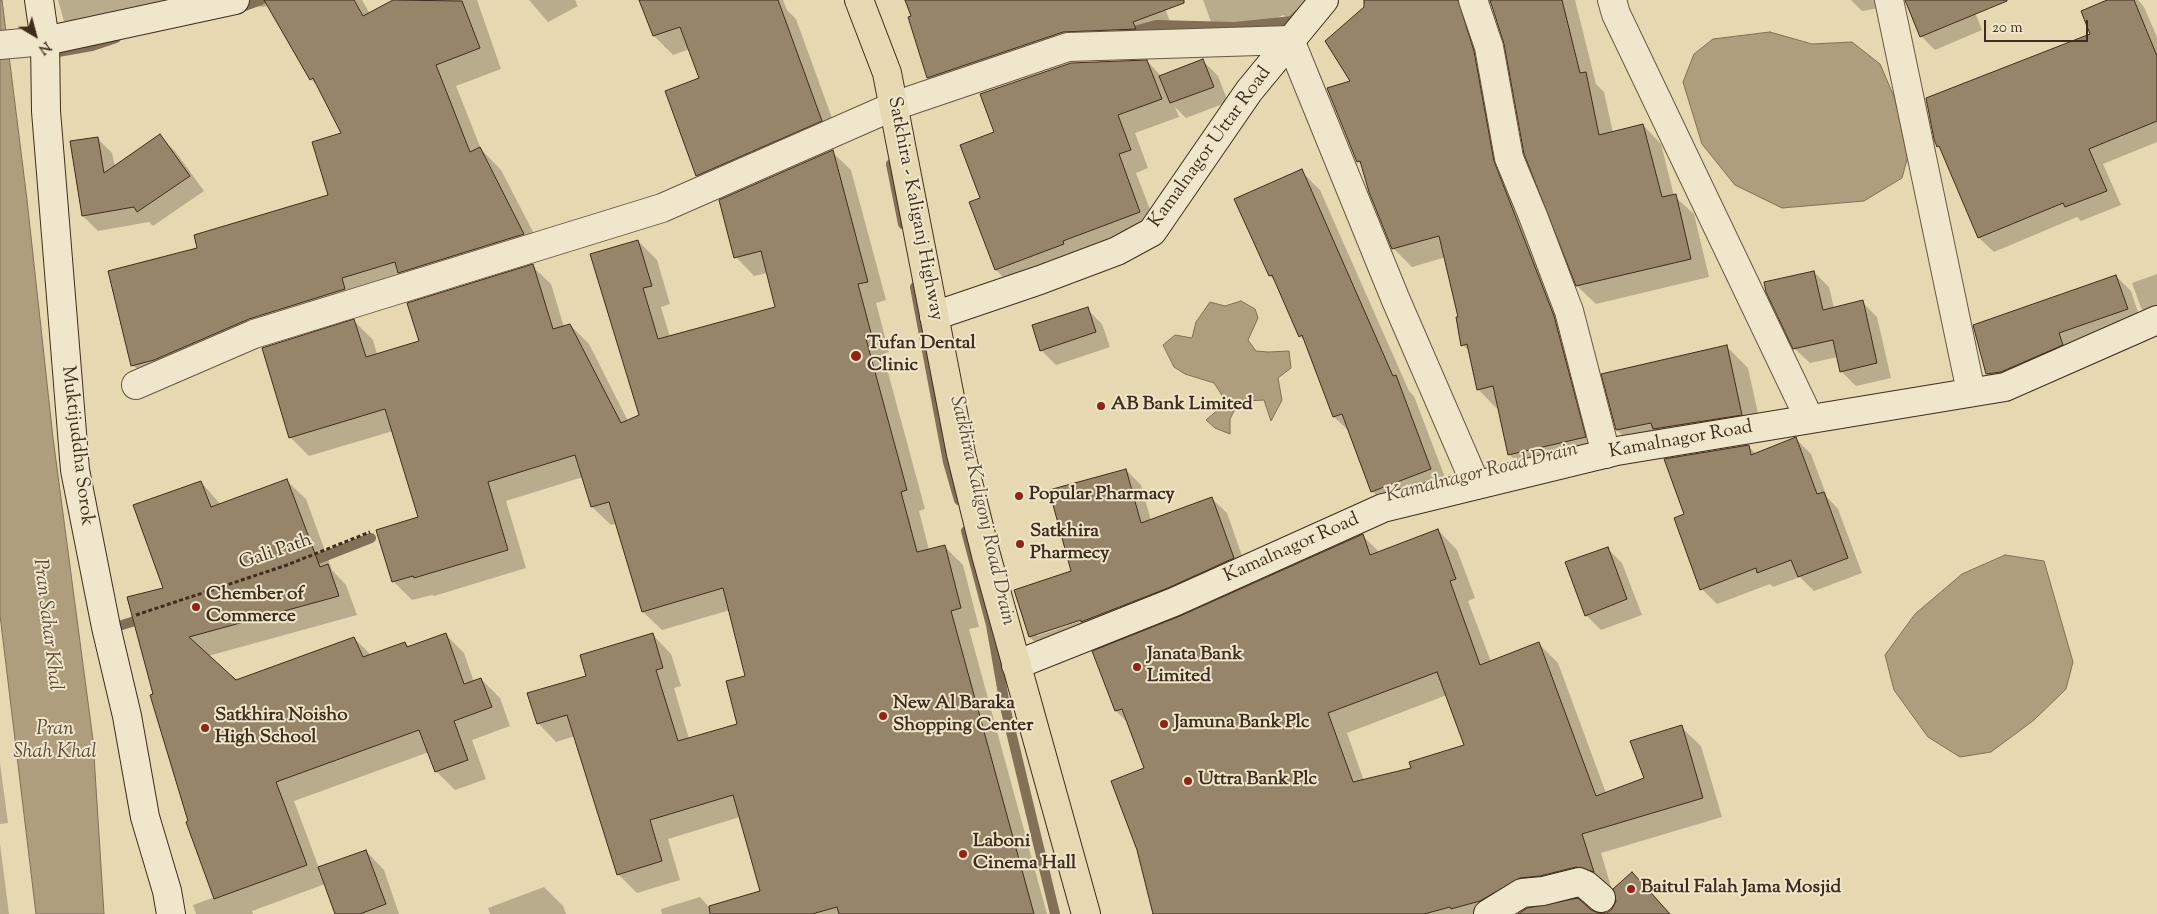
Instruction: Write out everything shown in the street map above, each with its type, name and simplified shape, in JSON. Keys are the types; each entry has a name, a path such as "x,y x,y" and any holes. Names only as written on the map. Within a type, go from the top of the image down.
{"highway":[{"name":"Satkhira - Kaliganj Highway","path":"859,0 888,73 961,454 1016,665 1086,914"}],"street":[{"name":"Muktijuddha Sorok","path":"39,0 44,41 46,111 75,470 106,627 127,716 145,818 167,891 171,914"},
{"path":"0,45 44,41 235,0"},
{"name":"Kamalnagor Uttar Road","path":"934,316 1117,251 1152,232 1249,91 1324,0"},
{"path":"1472,0 1489,47 1509,158 1569,311 1606,454"},
{"path":"1612,0 1624,32 1809,418"},
{"path":"1890,0 1971,392"},
{"path":"136,385 254,334 662,208 894,106 1068,47 1290,40 1395,298 1476,485"},
{"name":"Kamalnagor Road","path":"1016,665 1174,602 1383,508 1606,454 1809,418 2005,387 2157,320"},
{"path":"1488,914 1522,893 1543,891 1579,882 1586,885 1601,898"}],"path":[{"name":"Gali Path","path":"106,627 121,620 306,558 370,532"}],"water":[{"name":"Pran Shah Khal","path":"0,0 2,0 27,200 53,438 93,740 104,914 36,914 0,615"},
{"path":"1770,32 1812,44 1852,42 1880,64 1895,99 1909,152 1902,178 1864,201 1782,208 1735,185 1702,144 1683,82 1694,54 1713,39"},
{"path":"1241,301 1255,309 1258,318 1248,340 1256,351 1289,351 1291,368 1278,378 1282,400 1271,421 1264,400 1246,401 1234,411 1230,419 1230,434 1215,428 1206,420 1226,403 1214,383 1185,374 1174,367 1163,345 1175,335 1192,338 1196,322 1210,302 1225,306"},
{"path":"2005,555 2044,561 2073,662 2066,689 2034,720 1991,752 1960,757 1928,737 1894,690 1885,655 1915,614 1962,574"}],"building":[{"path":"264,0 354,0 363,16 393,0 462,1 480,48 436,65 470,152 480,147 524,234 398,273 395,262 342,278 345,289 249,319 154,360 131,366 108,271 197,248 194,235 328,195 312,142 341,133 313,78 310,80"},
{"path":"639,0 778,0 822,121 696,176 665,91 699,78 680,27 653,36"},
{"path":"905,0 1184,0 1184,3 1133,22 1136,29 1063,32 927,78 908,17 911,16"},
{"path":"1364,0 1458,0 1474,51 1494,161 1554,316 1586,437 1508,455 1493,386 1477,390 1467,344 1461,346 1456,317 1458,317 1439,236 1392,249 1369,192 1360,161 1357,162 1327,88 1350,81 1325,41 1364,7"},
{"path":"1490,0 1562,0 1580,73 1586,72 1599,135 1643,124 1662,197 1676,194 1691,259 1576,286 1524,154 1504,44"},
{"path":"1905,0 2007,0 2007,1 1920,37"},
{"path":"2107,0 2134,0 2157,56 2157,121 2089,149 2107,191 2065,207 2063,203 1978,238 1939,146 1937,147 1934,139 1926,98 2090,34 2081,11"},
{"path":"1203,59 1214,87 1170,103 1159,76"},
{"path":"1147,60 1162,99 1118,115 1131,150 1119,154 1140,212 1063,241 1064,244 995,270 969,202 980,198 960,145 994,132 980,94 1071,63"},
{"path":"160,134 190,176 137,212 134,207 82,216 70,141 98,137 104,173"},
{"path":"833,150 868,282 858,284 871,333 865,335 907,490 901,492 917,552 945,545 961,608 951,611 1034,914 839,914 837,907 812,914 710,914 709,906 760,891 733,795 650,820 662,861 617,875 567,715 537,724 527,693 586,676 580,655 653,633 663,668 656,670 678,741 737,724 726,681 745,676 723,588 642,612 609,502 591,507 575,455 488,482 508,550 414,578 413,576 392,582 376,530 418,517 385,409 289,438 262,348 354,319 366,357 419,341 407,303 533,264 553,329 570,324 621,423 639,415 590,254 638,240 652,286 643,288 658,339 775,307 761,251 734,258 719,200"},
{"path":"1302,169 1393,376 1396,375 1431,469 1371,492 1342,414 1333,417 1302,335 1299,337 1272,275 1269,276 1234,199"},
{"path":"1814,271 1823,310 1863,300 1877,363 1840,372 1833,340 1793,349 1766,292 1764,282"},
{"path":"2116,275 2128,309 2059,333 2063,345 2001,372 1986,374 1973,325"},
{"path":"1088,307 1096,332 1040,351 1032,325"},
{"path":"1727,345 1742,415 1653,429 1651,423 1616,430 1601,374"},
{"path":"1796,437 1817,494 1824,492 1848,558 1798,577 1791,560 1757,573 1756,568 1700,590 1674,518 1684,514 1664,459 1749,445 1751,455"},
{"path":"1126,469 1141,523 1212,497 1234,558 1168,588 1081,622 1081,620 1029,637 1014,590 1071,571 1049,490"},
{"path":"287,479 320,567 328,564 339,596 189,637 236,680 354,637 363,657 405,642 407,647 446,633 464,684 481,678 492,707 454,721 468,760 435,772 419,730 276,782 307,865 214,899 186,822 188,821 150,695 153,694 127,597 163,588 133,505 201,481 211,507"},
{"path":"1438,529 1456,579 1450,581 1480,665 1539,642 1596,796 1644,778 1630,741 1682,725 1703,798 1582,834 1594,872 1576,867 1540,876 1520,878 1480,901 1451,909 1450,907 1424,914 1153,914 1137,850 1111,781 1144,768 1122,709 1115,711 1092,651 1180,616 1363,534 1370,555","holes":["1437,672 1464,745 1409,762 1411,768 1353,782 1328,713"]},
{"path":"1608,547 1627,599 1585,616 1565,562"},
{"path":"366,850 386,904 360,914 335,914 318,867"},
{"name":"Baitul Falah Jama Mosjid","path":"1632,872 1670,914 1518,914 1527,908 1578,898 1591,910 1607,913 1612,909 1616,901 1613,889"}],"waterway":[{"path":"236,9 261,0"},
{"path":"1119,35 1156,25 1235,27 1292,21 1298,15"},
{"path":"52,53 92,46 116,38"},
{"name":"Satkhira Kaligonj Road Drain","path":"891,164 903,224"},
{"name":"Satkhira Kaligonj Road Drain","path":"915,287 948,462 959,500"},
{"name":"Satkhira Kaligonj Road Drain","path":"966,531 991,625 1006,711 1055,914"},
{"path":"305,564 371,538"},
{"path":"110,634 119,626 147,617"}],"place":[{"name":"Tufan Dental Clinic","path":"856,356"},
{"name":"AB Bank Limited","path":"1101,406"},
{"name":"Popular Pharmacy","path":"1019,496"},
{"name":"Satkhira Pharmecy","path":"1020,544"},
{"name":"Chember of Commerce","path":"196,607"},
{"name":"Janata Bank Limited","path":"1137,667"},
{"name":"New Al Baraka Shopping Center","path":"883,716"},
{"name":"Jamuna Bank Plc","path":"1164,724"},
{"name":"Satkhira Noisho High School","path":"205,728"},
{"name":"Uttra Bank Plc","path":"1188,781"},
{"name":"Laboni Cinema Hall","path":"963,854"},
{"name":"Baitul Falah Jama Mosjid","path":"1631,889"}],"water label":[{"name":"Kamalnagor Road Drain","path":"1482,474"},
{"name":"Pran Sahar Khal","path":"46,625"}]}
